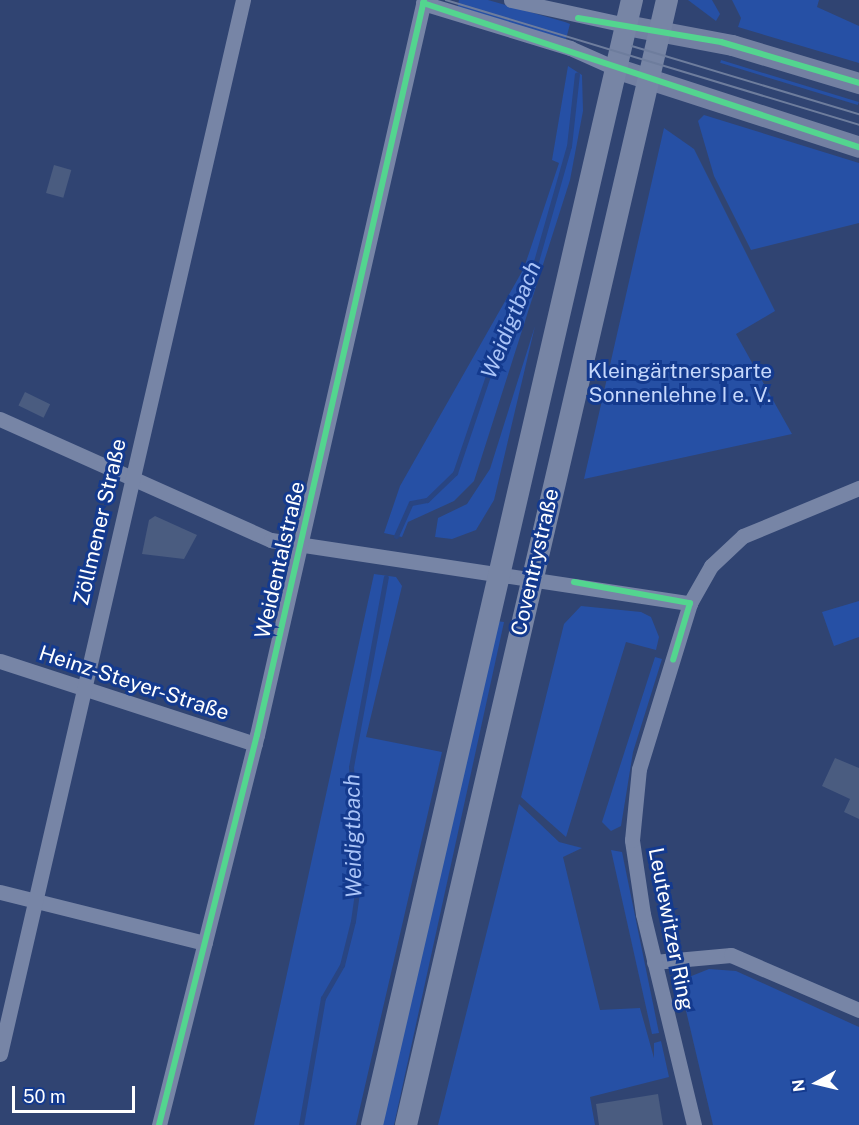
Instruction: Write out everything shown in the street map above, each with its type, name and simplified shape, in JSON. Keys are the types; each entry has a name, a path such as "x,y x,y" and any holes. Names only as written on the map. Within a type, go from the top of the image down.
{"main road":[{"name":"Coventrystraße","path":"372,1125 632,0"},
{"name":"Coventrystraße","path":"406,1125 532,576 650,82 667,0"},
{"path":"626,25 732,45 859,83"},
{"path":"615,68 650,82 859,147"}],"street":[{"name":"Zöllmener Straße","path":"0,1054 38,901 83,689 243,0"},
{"path":"511,0 626,25"},
{"path":"424,2 570,48 615,68"},
{"name":"Weidentalstraße","path":"159,1125 255,744 424,2"},
{"path":"0,419 132,479 300,547 532,576 690,603"},
{"name":"Leutewitzer Ring","path":"694,1125 654,962 632,812 639,769 690,603 711,566 743,536 859,488"},
{"name":"Heinz-Steyer-Straße","path":"0,661 255,744"},
{"path":"0,892 205,943"},
{"path":"654,962 731,955 859,1010"}],"green space":[{"path":"459,0 488,0 565,22 570,24 566,39 457,9"},
{"path":"688,0 712,0 720,14 716,21"},
{"path":"732,0 819,0 817,7 859,26 859,63 738,27 741,18"},
{"path":"721,60 859,102 858,105 720,63"},
{"path":"568,66 582,75 583,111 570,180 474,481 454,501 408,522 402,537 384,533 400,486 524,268 559,163 552,160"},
{"path":"704,115 859,163 859,223 751,250 714,176 698,121"},
{"name":"Kleingärtnersparte Sonnenlehne I e. V.","path":"664,128 694,149 775,311 736,334 792,434 584,479"},
{"path":"535,326 494,500 476,530 452,539 435,537 438,518 467,504 490,469"},
{"path":"374,574 396,577 402,586 366,737 442,752 356,1125 254,1125"},
{"path":"859,601 859,637 834,646 822,612"},
{"path":"581,606 641,612 651,617 659,637 656,650 626,642 566,837 521,797 564,624"},
{"path":"496,621 504,622 394,1125 381,1125"},
{"path":"655,657 662,659 633,752 621,826 611,831 602,822"},
{"path":"519,804 559,842 582,848 563,857 600,1010 640,1008 654,1058 654,1043 661,1041 669,1077 590,1097 595,1125 438,1125"},
{"path":"611,850 622,852 659,1033 652,1034"},
{"path":"709,969 736,971 859,1027 859,1125 713,1125 679,981"}],"building":[{"path":"54,165 71,170 63,198 46,193"},
{"path":"25,392 50,404 44,418 18,405"},
{"path":"155,516 197,535 184,559 142,554 149,520"},
{"path":"835,758 859,768 859,819 844,812 850,799 822,786"},
{"path":"658,1094 663,1125 599,1125 596,1104"}],"waterway":[{"name":"Weidigtbach","path":"396,536 411,503 427,500 455,473 499,343 531,279 569,146 577,74"},
{"name":"Weidigtbach","path":"301,1125 323,998 342,965 353,921 358,884 351,767 386,577"}],"tram line":[{"path":"446,0 859,125"},
{"path":"632,46 859,114"}],"cycle path":[{"path":"159,1125 257,735 424,0"},
{"path":"423,3 859,147"},
{"path":"578,18 721,42 859,83"},
{"path":"574,582 690,603 673,660"}]}
